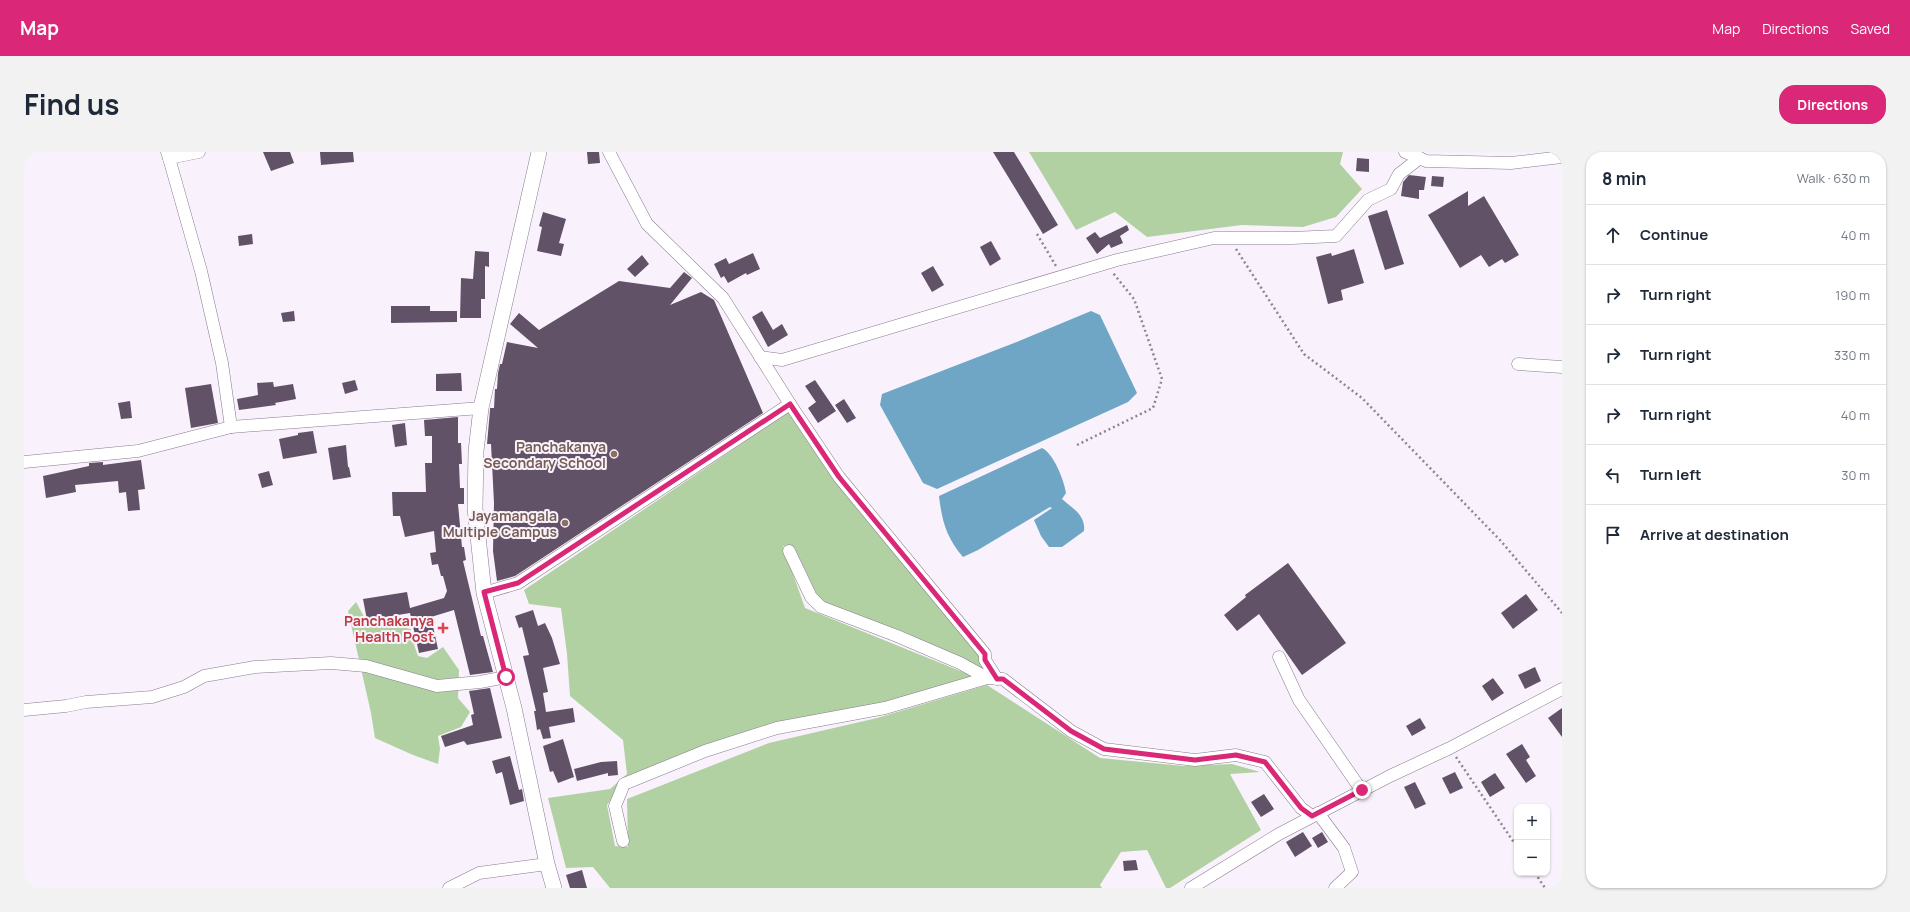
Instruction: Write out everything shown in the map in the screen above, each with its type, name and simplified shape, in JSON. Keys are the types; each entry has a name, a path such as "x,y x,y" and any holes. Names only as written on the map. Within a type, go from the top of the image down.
{"street":[{"path":"199,152 168,155 200,271 222,363 231,427"},
{"path":"539,152 481,408 476,451 475,508 484,592 506,677 547,864 554,888"},
{"path":"609,152 647,224 723,298 790,404 839,477 985,654 985,660 992,678"},
{"path":"1406,152 1426,161 1511,163 1562,157"},
{"path":"760,356 782,360 1106,263 1214,238 1292,238 1336,236 1368,200 1391,189 1399,174 1420,158"},
{"path":"1518,364 1562,367"},
{"path":"484,592 518,583 790,404"},
{"path":"24,462 138,451 231,427 481,408"},
{"path":"789,551 811,597 821,608 897,636 992,678 1003,679 1071,731 1104,749 1195,760 1236,755 1265,762 1301,808 1315,815 1344,848 1352,872 1335,888"},
{"path":"1278,657 1299,700 1362,790"},
{"path":"24,710 86,702 152,697 184,687 204,676 269,666 331,664 366,666 436,686 480,682 506,677"},
{"path":"623,841 615,806 624,784 705,751 777,728 885,708 992,678"},
{"path":"1191,888 1279,834 1362,790 1450,748 1562,689"},
{"path":"449,888 479,874 547,864"}],"path":[{"path":"1037,234 1062,276"},
{"path":"1228,238 1304,354 1362,398 1500,540 1562,613"},
{"path":"1077,445 1154,408 1162,379 1134,299 1106,263"},
{"path":"1450,748 1514,843"},
{"path":"1537,876 1545,888"}],"green space":[{"path":"1029,152 1343,152 1340,164 1362,189 1336,217 1303,227 1242,225 1147,237 1115,212 1076,230"},
{"path":"789,412 980,654 988,673 902,631 854,615 820,601 794,547 783,546 805,608 975,677 888,703 776,723 626,779 607,805 615,846 628,847 627,799 769,743 877,718 987,685 1100,758 1184,766 1232,764 1260,772 1230,774 1261,830 1170,888 1166,888 1147,850 1121,852 1100,885 1102,888 610,888 593,867 566,868 548,798 610,789 627,774 623,740 570,696 567,654 561,608 529,604 524,590"},
{"path":"356,602 368,624 396,620 401,627 411,629 411,636 418,656 427,658 443,647 459,670 458,698 470,712 461,727 438,736 440,749 438,764 413,755 375,738 371,713 348,611"}],"water":[{"path":"1091,311 1100,315 1137,393 1128,402 937,489 923,483 880,405 882,394 1019,341"},
{"path":"1042,448 1051,456 1061,475 1066,493 1062,499 1081,516 1084,531 1062,547 1049,547 1041,536 1034,520 1052,508 1050,507 978,550 963,557 952,543 949,536 942,513 939,496"}],"building":[{"path":"263,152 290,152 294,163 271,171"},
{"path":"320,152 353,152 354,162 321,165"},
{"path":"587,152 599,152 600,163 588,164"},
{"path":"993,152 1014,152 1058,225 1043,234"},
{"path":"1357,158 1369,159 1369,172 1356,171"},
{"path":"1409,175 1426,177 1424,190 1419,190 1419,199 1401,196 1403,182"},
{"path":"1432,176 1444,177 1443,187 1431,186"},
{"path":"1468,191 1468,206 1484,196 1519,255 1505,263 1502,259 1489,267 1481,255 1460,268 1428,215"},
{"path":"1387,210 1404,264 1385,270 1368,216"},
{"path":"543,212 566,219 559,243 564,244 561,256 537,251 542,227 539,226"},
{"path":"1127,225 1129,230 1120,236 1123,243 1111,248 1109,244 1097,254 1086,238 1095,232 1100,238"},
{"path":"252,234 253,244 239,246 238,236"},
{"path":"991,241 1001,259 990,266 980,247"},
{"path":"1354,249 1364,283 1341,290 1343,300 1328,304 1316,257 1331,253 1332,256"},
{"path":"475,251 489,252 489,267 485,266 485,299 481,299 481,318 460,318 461,278 473,279"},
{"path":"753,253 760,269 747,275 746,273 728,283 724,276 721,278 714,264 726,258 729,264"},
{"path":"642,255 649,264 635,277 627,269"},
{"path":"933,266 944,285 932,292 921,273"},
{"path":"684,272 692,278 670,305 701,292 714,300 763,413 515,576 497,581 493,551 494,503 491,444 487,444 490,408 494,408 498,373 500,364 502,364 507,342 538,348 510,324 519,313 539,330 619,281 670,288"},
{"path":"391,306 430,306 430,311 457,311 457,322 391,323"},
{"path":"294,311 295,321 283,322 281,313"},
{"path":"762,311 773,330 782,324 788,335 768,347 752,317"},
{"path":"461,373 462,391 436,391 436,374"},
{"path":"355,380 358,390 345,394 342,383"},
{"path":"815,380 836,411 818,423 808,408 816,402 805,386"},
{"path":"273,382 274,387 293,384 296,399 275,403 276,405 239,410 237,399 258,395 257,383"},
{"path":"211,384 218,423 191,428 185,388"},
{"path":"844,399 856,418 847,423 835,405"},
{"path":"130,401 132,418 121,419 118,403"},
{"path":"458,417 458,443 461,443 462,464 459,464 460,488 464,488 464,504 458,504 462,547 464,547 466,560 463,561 481,636 483,636 493,672 470,675 454,610 431,617 438,649 419,653 410,613 367,620 363,599 407,592 410,608 444,598 447,591 443,576 441,576 438,564 432,565 430,553 436,552 434,531 405,537 400,516 393,516 392,492 426,492 425,463 432,463 432,436 425,436 424,420"},
{"path":"405,423 407,445 395,447 392,425"},
{"path":"313,431 317,453 283,459 279,439 298,435 298,433"},
{"path":"346,445 348,467 351,477 333,480 328,448"},
{"path":"141,460 145,489 138,490 140,510 128,511 126,492 119,493 118,481 75,485 76,492 46,498 43,476 89,466 89,463 103,462 103,465"},
{"path":"269,471 273,485 262,488 258,474"},
{"path":"1288,563 1346,643 1302,675 1259,614 1237,631 1224,615 1246,597 1245,595"},
{"path":"1526,594 1538,610 1513,629 1501,613"},
{"path":"533,610 538,626 545,623 552,638 560,664 543,668 548,692 543,693 546,712 573,708 575,722 549,727 551,738 543,739 540,729 537,730 534,711 536,711 523,656 529,655 522,627 519,628 515,616"},
{"path":"1535,667 1541,681 1525,689 1518,675"},
{"path":"1493,678 1504,693 1492,701 1482,686"},
{"path":"490,688 502,738 467,745 464,741 445,747 441,736 473,725 471,715 474,714 469,691"},
{"path":"1562,708 1562,737 1548,718"},
{"path":"1420,718 1426,728 1412,736 1406,726"},
{"path":"563,739 574,777 558,783 553,771 550,772 543,746"},
{"path":"1522,744 1530,757 1526,760 1536,776 1526,783 1506,754"},
{"path":"510,756 519,790 522,789 524,801 510,805 502,772 496,774 492,761"},
{"path":"617,761 618,775 608,776 608,773 577,781 574,769 601,762"},
{"path":"1455,772 1463,788 1450,794 1442,778"},
{"path":"1495,773 1505,788 1490,797 1481,782"},
{"path":"1415,782 1426,804 1415,809 1404,787"},
{"path":"1264,794 1274,809 1261,817 1251,802"},
{"path":"1303,832 1312,846 1295,857 1286,842"},
{"path":"1322,832 1328,842 1318,848 1312,838"},
{"path":"1136,860 1138,870 1124,871 1123,861"},
{"path":"582,870 587,888 570,888 566,875"}],"place":[{"name":"Panchakanya Secondary School","path":"614,454"},
{"name":"Jayamangala Multiple Campus","path":"565,523"},
{"name":"Panchakanya Health Post","path":"443,628"}],"route":[{"path":"506,677 484,592 518,583 790,404 839,477 985,654 985,660 997,679 1003,679 1071,731 1104,749 1195,760 1236,755 1265,762 1301,808 1312,816 1362,790"}]}
